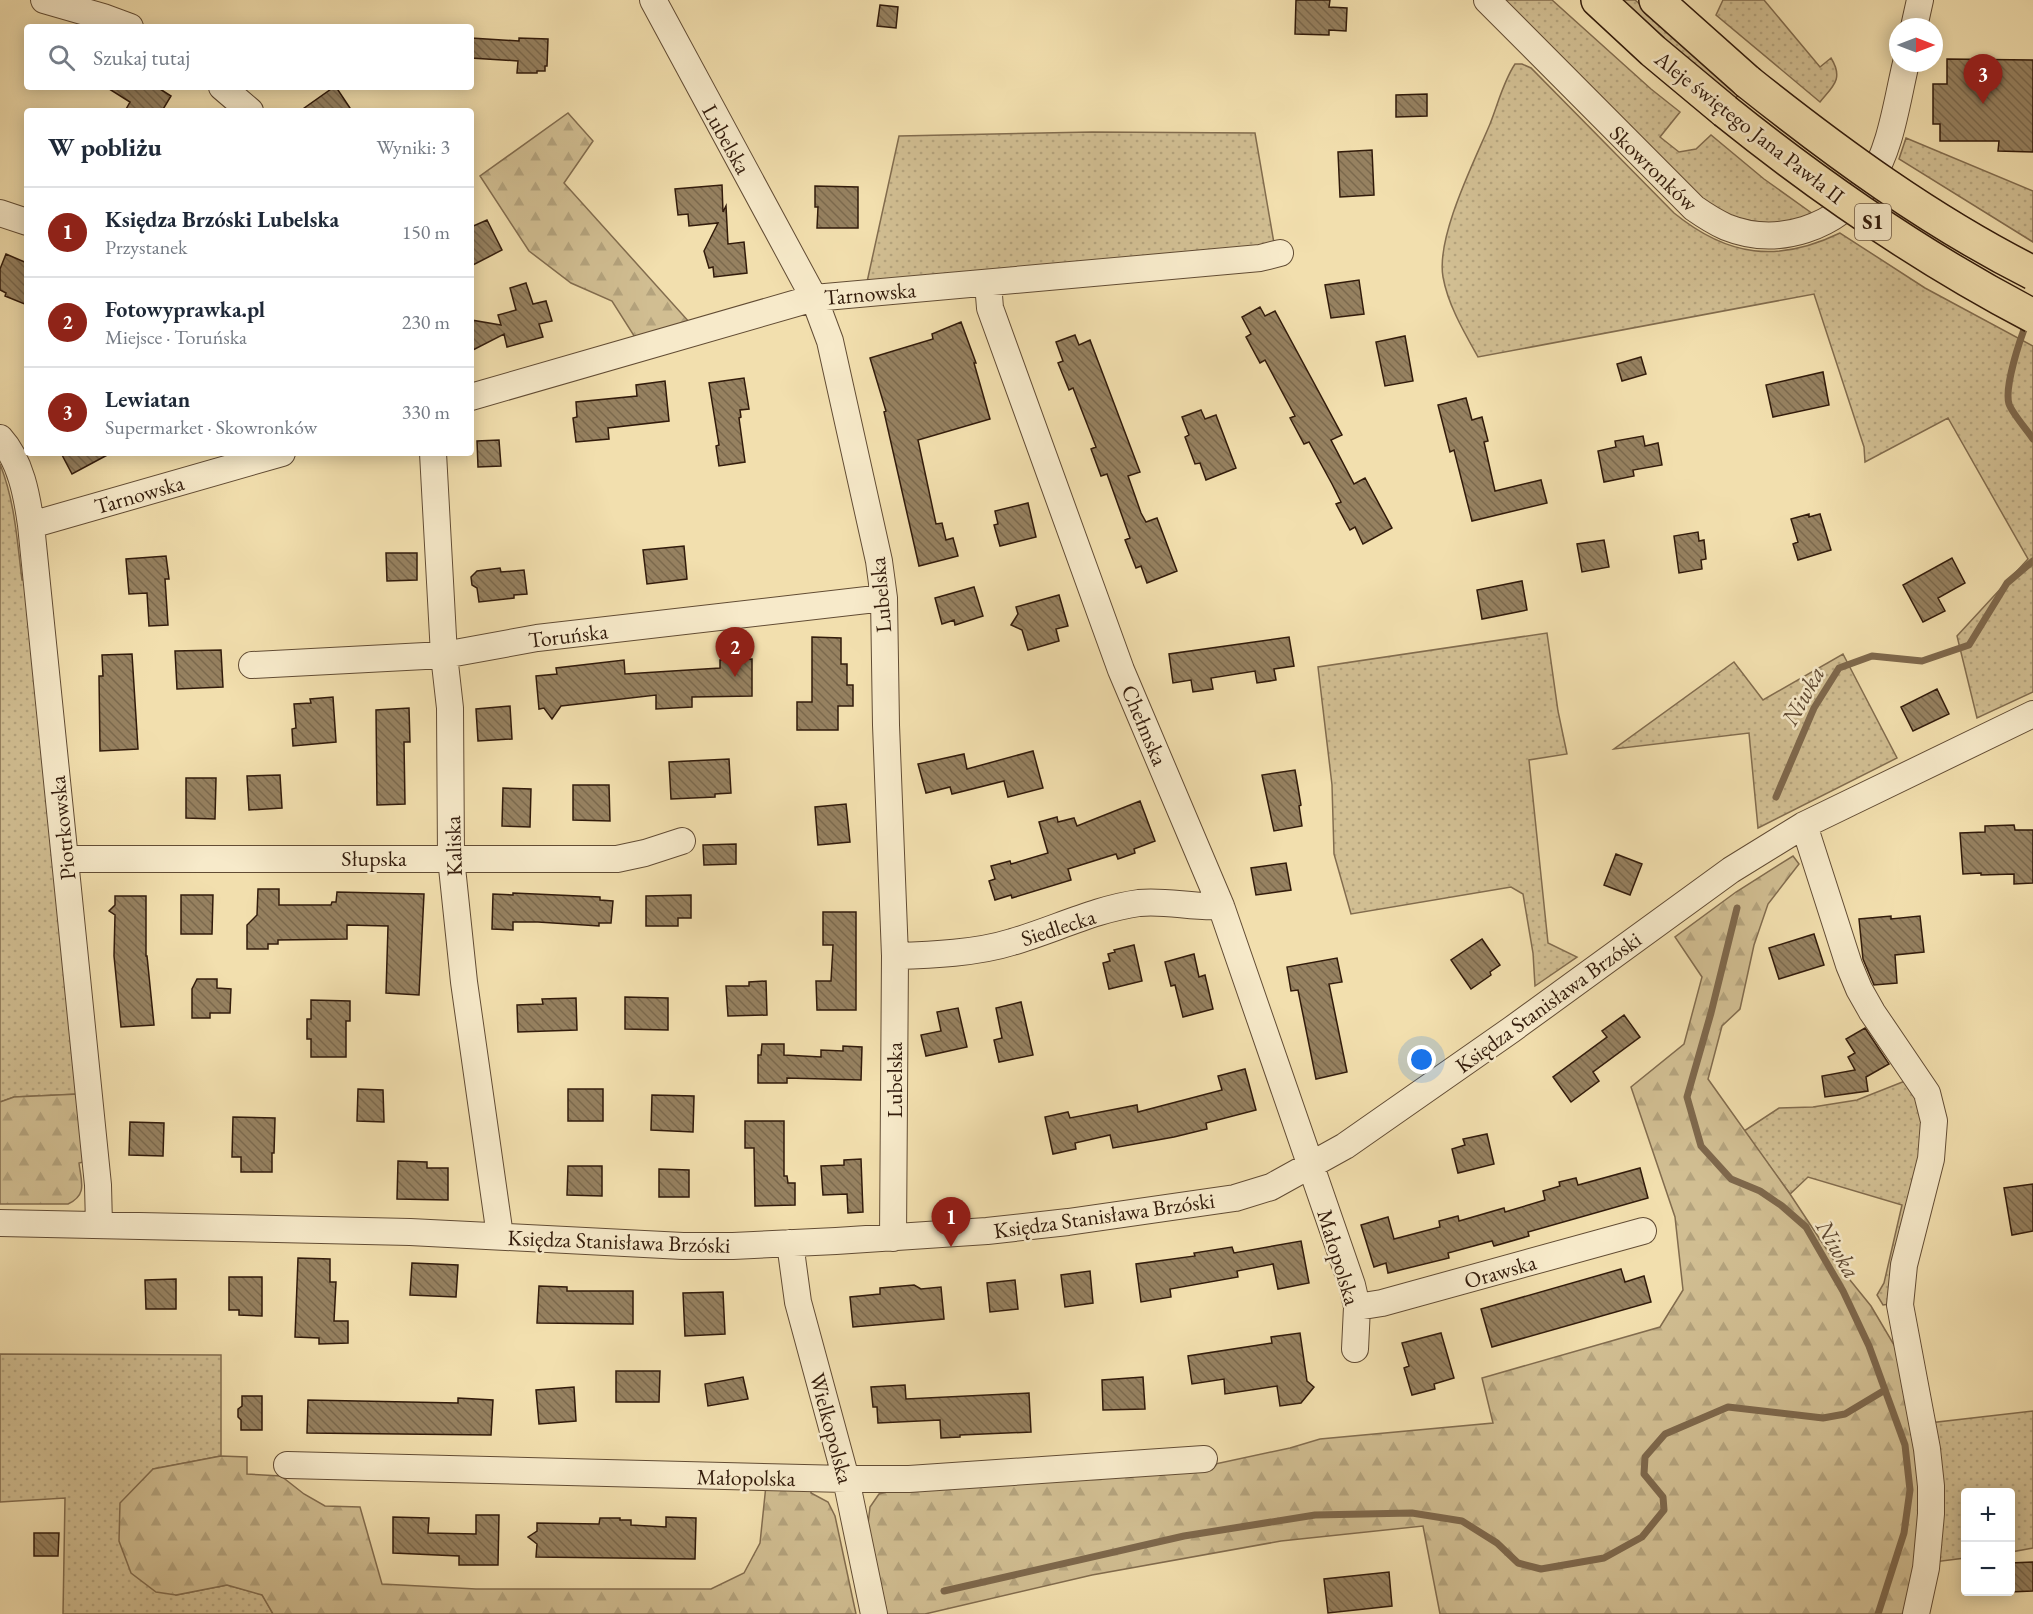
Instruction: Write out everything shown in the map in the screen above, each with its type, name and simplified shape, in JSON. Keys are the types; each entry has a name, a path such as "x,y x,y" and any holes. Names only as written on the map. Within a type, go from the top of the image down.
{"highway":[{"name":"Aleje świętego Jana Pawła II","path":"1598,0 1653,51 1725,111 1866,218 1982,289 2033,316"},
{"name":"Aleje świętego Jana Pawła II","path":"1656,0 1748,82 1829,145 1886,186 2007,260 2033,273"}],"street":[{"path":"44,0 103,16 123,24"},
{"name":"Lubelska","path":"653,0 814,298 830,341 879,561 884,598 886,725 895,956 893,1238"},
{"name":"Skowronków","path":"1487,0 1694,208 1727,227 1759,235 1803,231 1831,219 1851,203 1870,180 1885,147 1904,72"},
{"path":"1916,18 1920,0"},
{"path":"226,90 246,108"},
{"path":"0,213 24,221"},
{"name":"Tarnowska","path":"474,396 814,298 1260,258 1280,253"},
{"name":"Chełmska","path":"988,282 990,308 1121,669 1221,906 1311,1166"},
{"name":"Piotrkowska","path":"0,438 19,471 27,498 31,525 98,1185 99,1225"},
{"name":"Tarnowska","path":"31,525 216,462 260,456"},
{"name":"Kaliska","path":"432,456 450,729 451,858 464,982 500,1236"},
{"name":"Toruńska","path":"252,665 444,655 537,638 884,598"},
{"name":"Księdza Stanisława Brzóski","path":"0,1223 500,1236 683,1246 893,1238 1068,1222 1235,1198 1271,1186 1345,1146 1511,1030 1731,870 1804,825 2033,714"},
{"path":"1804,825 1859,989 1872,1012 1920,1081 1931,1106 1934,1121 1933,1147 1904,1265 1900,1305 1928,1449 1931,1486 1928,1550 1916,1614"},
{"name":"Słupska","path":"65,859 617,859 638,855 681,841"},
{"name":"Siedlecka","path":"895,956 993,947 1112,909 1139,903 1221,906"},
{"name":"Małopolska","path":"1311,1166 1352,1285 1357,1307 1355,1349"},
{"name":"Orawska","path":"1357,1307 1382,1304 1643,1231"},
{"name":"Wielkopolska","path":"790,1243 798,1302 846,1479 874,1614"},
{"name":"Małopolska","path":"287,1466 512,1473 909,1479 1204,1459"}],"green space":[{"path":"1501,0 1552,0 1680,112 1660,137 1679,152 1696,149 1711,135 1764,179 1813,214 1800,219 1775,223 1751,221 1714,210"},
{"path":"1618,0 1635,0 1741,91 1735,99"},
{"path":"1723,0 1764,0 1820,67 1831,58 1837,71 1837,77 1833,87 1820,102 1716,15"},
{"path":"1515,64 1531,68 1674,213 1714,239 1734,247 1754,251 1774,251 1796,249 1840,233 1925,288 2033,346 2033,692 1977,718 1957,636 2028,559 1948,418 1865,462 1864,447 1814,294 1478,357 1449,298 1443,277 1442,260 1458,200"},
{"path":"568,113 593,141 564,183 691,324 636,339 612,301 571,283 529,251 480,176"},
{"path":"1092,132 1255,133 1275,249 867,282 899,136"},
{"path":"1906,138 2033,191 2033,242 1899,159"},
{"path":"0,464 12,507 22,580 28,580 79,1094 14,1097 0,1102"},
{"path":"1547,633 1558,711 1567,754 1529,760 1548,943 1577,957 1535,986 1533,953 1523,894 1511,887 1351,914 1334,854 1332,785 1318,667"},
{"path":"1843,654 1897,758 1758,828 1749,733 1614,749 1734,662 1763,700"},
{"path":"1793,856 1799,864 1768,904 1754,945 1740,1009 1722,1026 1708,1079 1833,1259 1871,1306 1903,1360 1927,1508 1906,1614 1440,1614 1423,1526 1281,1541 1092,1575 925,1614 887,1614 868,1524 870,1507 879,1494 906,1487 1206,1466 1290,1448 1320,1439 1493,1423 1482,1378 1660,1327 1683,1290 1675,1217 1631,1087 1684,1044 1702,977 1675,937 1736,892"},
{"path":"1910,1079 1928,1131 1890,1304 1883,1305 1877,1295 1884,1283 1902,1205 1808,1177 1790,1194 1744,1131 1779,1108 1813,1107 1857,1100"},
{"path":"79,1094 87,1161 79,1163 81,1192 68,1204 0,1204 0,1102 14,1097"},
{"path":"0,1354 221,1355 221,1456 153,1469 176,1595 227,1585 263,1595 273,1614 63,1614 65,1498 0,1502"},
{"path":"2033,1411 2033,1548 2015,1551 2015,1488 1961,1488 1961,1559 1934,1562 1929,1423"},
{"path":"221,1456 247,1457 247,1474 281,1476 304,1494 325,1506 360,1507 382,1584 476,1589 711,1589 744,1573 760,1543 766,1485 811,1486 811,1493 828,1502 835,1516 856,1614 273,1614 262,1595 227,1585 176,1595 156,1592 131,1573 119,1541 120,1503 153,1469"}],"building":[{"path":"1296,0 1330,0 1329,7 1347,8 1346,31 1329,30 1329,35 1295,34"},
{"path":"880,5 898,7 896,28 877,26"},
{"path":"474,38 519,41 519,38 548,39 545,71 517,73 518,61 474,58"},
{"path":"1947,59 2033,60 2033,152 1998,151 1999,141 1940,141 1940,124 1933,124 1933,84 1947,84"},
{"path":"111,90 162,90 171,96 164,108 127,108 130,102"},
{"path":"330,90 338,90 350,108 304,108"},
{"path":"1427,94 1427,116 1396,117 1396,95"},
{"path":"1372,150 1374,195 1340,197 1338,152"},
{"path":"722,185 723,212 726,206 728,244 744,242 747,273 714,277 713,267 709,268 704,251 718,223 689,226 688,214 678,215 675,189"},
{"path":"815,186 858,187 858,228 817,228 818,207 815,207"},
{"path":"487,220 502,250 474,264 474,226"},
{"path":"6,254 24,262 24,304 5,296 6,293 0,290 0,269"},
{"path":"1359,280 1364,314 1331,318 1325,285"},
{"path":"526,283 533,304 546,301 552,321 539,324 543,337 507,347 504,334 474,349 474,320 501,325 498,315 516,310 510,288"},
{"path":"1260,307 1265,316 1275,311 1342,435 1331,440 1354,484 1365,478 1392,528 1363,544 1355,527 1350,530 1336,504 1341,502 1309,442 1304,444 1290,418 1295,416 1265,360 1260,363 1246,337 1251,334 1242,317"},
{"path":"961,322 976,363 974,363 990,419 918,440 936,524 942,523 946,540 953,538 958,556 919,566 884,412 886,411 870,358 933,339 932,334"},
{"path":"1075,335 1079,345 1090,340 1140,472 1128,476 1141,513 1146,522 1157,518 1177,571 1147,583 1141,566 1136,568 1125,540 1130,538 1107,474 1101,476 1091,449 1096,447 1073,388 1069,390 1058,363 1063,361 1056,342"},
{"path":"1405,336 1413,381 1385,386 1376,342"},
{"path":"1641,357 1646,374 1622,381 1617,364"},
{"path":"1823,372 1829,405 1773,417 1766,385"},
{"path":"744,378 749,409 740,410 741,417 739,418 745,462 719,466 716,446 719,445 709,383"},
{"path":"665,381 669,421 608,428 609,439 576,442 573,418 577,417 576,402 637,396 636,385"},
{"path":"1466,398 1472,420 1482,417 1488,441 1484,442 1495,491 1541,480 1547,503 1472,521 1454,450 1450,452 1438,405"},
{"path":"1201,410 1205,419 1216,415 1236,468 1206,480 1200,463 1195,464 1185,437 1189,435 1182,417"},
{"path":"1643,436 1645,446 1658,443 1662,465 1633,470 1634,476 1604,482 1598,451 1616,447 1615,441"},
{"path":"499,440 501,466 478,467 477,441"},
{"path":"63,456 105,456 72,474"},
{"path":"1028,503 1036,537 1000,546 994,525 998,524 995,511"},
{"path":"1809,514 1809,517 1820,514 1831,550 1798,560 1793,544 1798,542 1791,519"},
{"path":"1698,532 1699,541 1704,540 1706,559 1701,560 1702,569 1679,573 1674,536"},
{"path":"1604,540 1609,567 1582,572 1577,544"},
{"path":"684,546 687,579 647,584 643,550"},
{"path":"386,553 417,553 417,580 387,581"},
{"path":"166,556 169,579 165,579 168,625 149,626 147,593 129,594 126,559"},
{"path":"1952,558 1965,583 1938,598 1945,611 1923,622 1903,585"},
{"path":"500,568 501,572 524,570 527,594 514,595 514,598 479,602 477,588 472,585 471,577 477,571"},
{"path":"1522,581 1527,610 1482,619 1477,590"},
{"path":"974,587 983,616 955,625 954,620 942,624 935,598"},
{"path":"1059,595 1068,626 1056,629 1059,641 1028,650 1022,630 1011,625 1018,614 1016,607"},
{"path":"812,637 841,638 841,664 847,664 847,685 853,685 853,706 838,706 838,730 797,730 797,702 812,702"},
{"path":"1289,637 1294,666 1274,669 1276,680 1257,683 1255,671 1211,678 1213,689 1193,692 1191,680 1173,683 1169,654"},
{"path":"221,650 223,687 177,689 175,651"},
{"path":"132,654 138,749 100,751 99,676 103,676 102,655"},
{"path":"752,659 752,696 692,697 692,707 656,709 656,695 561,706 552,719 544,708 539,709 536,676 557,674 556,668 624,660 625,674 720,668 720,660"},
{"path":"1937,689 1949,714 1913,731 1901,707"},
{"path":"333,697 336,742 293,746 292,729 296,728 294,704 311,703 310,699"},
{"path":"510,706 512,739 478,741 476,709"},
{"path":"409,708 410,742 404,742 405,804 377,805 376,710"},
{"path":"1033,751 1043,788 1008,797 1004,781 952,794 950,787 926,793 918,764 964,754 967,769"},
{"path":"729,759 731,793 715,794 715,797 671,799 669,762"},
{"path":"1295,770 1302,826 1274,831 1262,775"},
{"path":"280,775 282,808 249,810 247,776"},
{"path":"186,778 216,778 215,819 186,818"},
{"path":"573,785 609,785 610,821 573,820"},
{"path":"503,788 531,789 530,827 502,826"},
{"path":"1140,801 1155,841 1134,849 1135,853 1118,859 1116,854 1068,869 1071,880 1012,898 1011,895 995,900 989,881 995,879 991,866 1010,861 1011,864 1048,853 1039,822 1057,817 1058,822 1074,818 1077,826"},
{"path":"846,804 850,842 818,845 815,807"},
{"path":"2014,825 2015,830 2033,830 2033,883 2014,884 2014,874 1963,874 1960,833 1985,832 1985,826"},
{"path":"736,844 736,864 704,865 703,845"},
{"path":"1616,854 1642,864 1630,895 1604,885"},
{"path":"1286,863 1291,890 1256,895 1251,868"},
{"path":"258,889 279,889 279,905 331,905 332,902 336,902 337,892 424,894 419,995 386,993 388,926 347,925 347,939 278,940 278,944 268,944 268,949 247,949 247,925 257,915"},
{"path":"513,893 600,897 600,900 613,901 611,923 599,923 599,926 513,922 513,930 492,929 493,894 513,895"},
{"path":"181,895 213,895 212,934 181,934"},
{"path":"691,895 691,918 678,918 678,926 646,926 646,896"},
{"path":"115,896 146,896 146,956 154,1025 121,1027 114,956 115,915 109,911 115,905"},
{"path":"823,912 856,912 856,1010 817,1010 816,981 831,981 833,945 823,945"},
{"path":"1891,916 1891,919 1920,916 1924,952 1895,955 1897,983 1874,985 1863,959 1859,919"},
{"path":"1814,934 1824,965 1779,979 1769,948"},
{"path":"1482,939 1500,965 1490,972 1491,975 1471,989 1451,960"},
{"path":"1134,945 1142,981 1109,989 1103,963 1110,961 1108,954 1115,952 1114,950"},
{"path":"1194,954 1199,977 1205,975 1213,1009 1183,1017 1175,985 1171,986 1165,962"},
{"path":"1337,958 1342,982 1329,984 1347,1072 1316,1079 1298,990 1291,991 1287,967"},
{"path":"197,979 217,979 217,988 231,989 230,1013 210,1013 210,1018 192,1018 192,989"},
{"path":"766,981 767,1015 728,1016 726,986 749,986 749,982"},
{"path":"625,997 668,998 668,1030 625,1029"},
{"path":"576,998 577,1030 518,1032 517,1005 543,1004 542,999"},
{"path":"311,1000 350,1001 350,1021 346,1021 346,1057 311,1057 311,1039 307,1039 307,1019 311,1019"},
{"path":"1021,1002 1033,1055 999,1062 994,1040 1002,1038 996,1008"},
{"path":"958,1008 967,1047 926,1056 921,1035 941,1031 937,1012"},
{"path":"1624,1015 1640,1037 1593,1072 1599,1081 1571,1102 1553,1077 1607,1037 1602,1031"},
{"path":"1865,1028 1889,1064 1866,1077 1868,1091 1825,1097 1822,1076 1855,1070 1848,1057 1855,1053 1846,1039"},
{"path":"762,1044 784,1044 784,1055 821,1057 821,1050 843,1051 843,1046 862,1047 861,1080 787,1078 787,1083 758,1083 758,1055 761,1055"},
{"path":"1245,1069 1256,1110 1206,1123 1207,1129 1174,1137 1113,1148 1110,1135 1075,1143 1076,1149 1053,1154 1045,1117 1068,1112 1070,1118 1137,1105 1138,1112 1222,1090 1218,1076"},
{"path":"358,1089 383,1090 384,1122 357,1121"},
{"path":"568,1089 603,1089 603,1121 568,1121"},
{"path":"652,1095 694,1096 693,1132 651,1130"},
{"path":"233,1117 275,1118 272,1172 241,1172 241,1157 232,1157"},
{"path":"745,1121 784,1121 784,1176 787,1176 788,1183 795,1183 795,1205 755,1206 754,1148 745,1148"},
{"path":"130,1122 164,1123 163,1156 129,1155"},
{"path":"1487,1134 1494,1164 1458,1173 1452,1149 1465,1145 1463,1139"},
{"path":"861,1159 863,1212 848,1213 847,1194 823,1195 821,1166 844,1165 844,1160"},
{"path":"398,1161 427,1162 427,1168 448,1168 448,1200 397,1199"},
{"path":"568,1166 602,1166 602,1196 567,1195"},
{"path":"1640,1168 1648,1198 1528,1232 1529,1236 1494,1246 1492,1241 1448,1253 1449,1258 1388,1273 1386,1263 1374,1267 1361,1225 1388,1217 1394,1239 1440,1227 1439,1221 1458,1216 1459,1221 1504,1208 1505,1212 1545,1200 1543,1191 1560,1186 1559,1182 1576,1178 1578,1185"},
{"path":"659,1169 689,1170 689,1197 659,1197"},
{"path":"2033,1184 2033,1231 2012,1235 2004,1188"},
{"path":"1301,1241 1309,1283 1278,1289 1273,1264 1237,1271 1238,1277 1170,1289 1171,1297 1141,1302 1136,1264 1195,1256 1194,1253 1232,1247 1234,1253"},
{"path":"298,1258 330,1259 330,1282 336,1282 334,1321 348,1321 348,1343 319,1344 319,1338 295,1337"},
{"path":"412,1263 458,1265 456,1297 410,1295"},
{"path":"1621,1269 1625,1282 1644,1276 1651,1302 1492,1347 1481,1309"},
{"path":"1090,1271 1093,1303 1065,1307 1061,1275"},
{"path":"229,1277 262,1277 262,1316 239,1315 239,1310 229,1310"},
{"path":"176,1279 176,1309 146,1309 145,1280"},
{"path":"1015,1280 1018,1309 990,1312 987,1283"},
{"path":"914,1285 921,1289 941,1287 944,1319 853,1327 850,1297 880,1294 880,1288"},
{"path":"539,1286 567,1287 567,1291 633,1291 633,1324 537,1323"},
{"path":"723,1292 725,1334 685,1336 683,1293"},
{"path":"1300,1333 1307,1381 1314,1387 1301,1403 1280,1406 1277,1386 1225,1394 1224,1379 1192,1384 1188,1356 1272,1343 1271,1337"},
{"path":"1441,1333 1454,1378 1434,1384 1435,1389 1412,1395 1404,1368 1409,1366 1402,1343"},
{"path":"616,1371 660,1371 659,1402 616,1402"},
{"path":"743,1377 748,1399 708,1406 705,1384"},
{"path":"1143,1377 1145,1409 1103,1410 1102,1380"},
{"path":"905,1385 906,1399 1029,1393 1031,1432 941,1438 940,1420 878,1423 877,1407 873,1407 871,1387"},
{"path":"574,1387 576,1421 539,1424 536,1390"},
{"path":"242,1396 262,1396 262,1430 241,1430 238,1409 242,1406"},
{"path":"458,1398 493,1400 491,1435 307,1433 308,1400 458,1403"},
{"path":"476,1515 499,1515 498,1565 459,1565 459,1556 393,1553 393,1517 429,1518 428,1533 476,1534"},
{"path":"666,1517 696,1518 695,1559 536,1557 537,1544 528,1537 537,1531 537,1523 599,1524 600,1518 620,1518 620,1520 631,1520 631,1525 666,1527"},
{"path":"34,1533 59,1533 58,1556 34,1556"},
{"path":"2033,1562 2033,1591 2015,1592 2015,1563"},
{"path":"1389,1572 1392,1606 1328,1613 1324,1579"}],"waterway":[{"name":"Niwka","path":"2027,322 2014,363 2008,396 2009,404 2016,417 2033,439"},
{"name":"Niwka","path":"1776,797 1814,708 1839,668 1872,656 1922,661 1969,645 2007,583 2033,561"},
{"name":"Niwka","path":"1737,908 1687,1097 1701,1146 1731,1179 1760,1191 1806,1227 1843,1291 1869,1346 1905,1445 1910,1490 1904,1533 1878,1614"},
{"path":"944,1591 1184,1536 1315,1515 1412,1513 1462,1521 1497,1543 1518,1563 1541,1569 1604,1558 1642,1537 1664,1510 1663,1497 1644,1474 1645,1457 1665,1434 1728,1407 1823,1418 1845,1414 1885,1390"}],"place":[{"name":"Lewiatan","path":"1983,104"},
{"name":"Fotowyprawka.pl","path":"735,677"},
{"name":"Księdza Brzóski Lubelska","path":"951,1247"}]}
